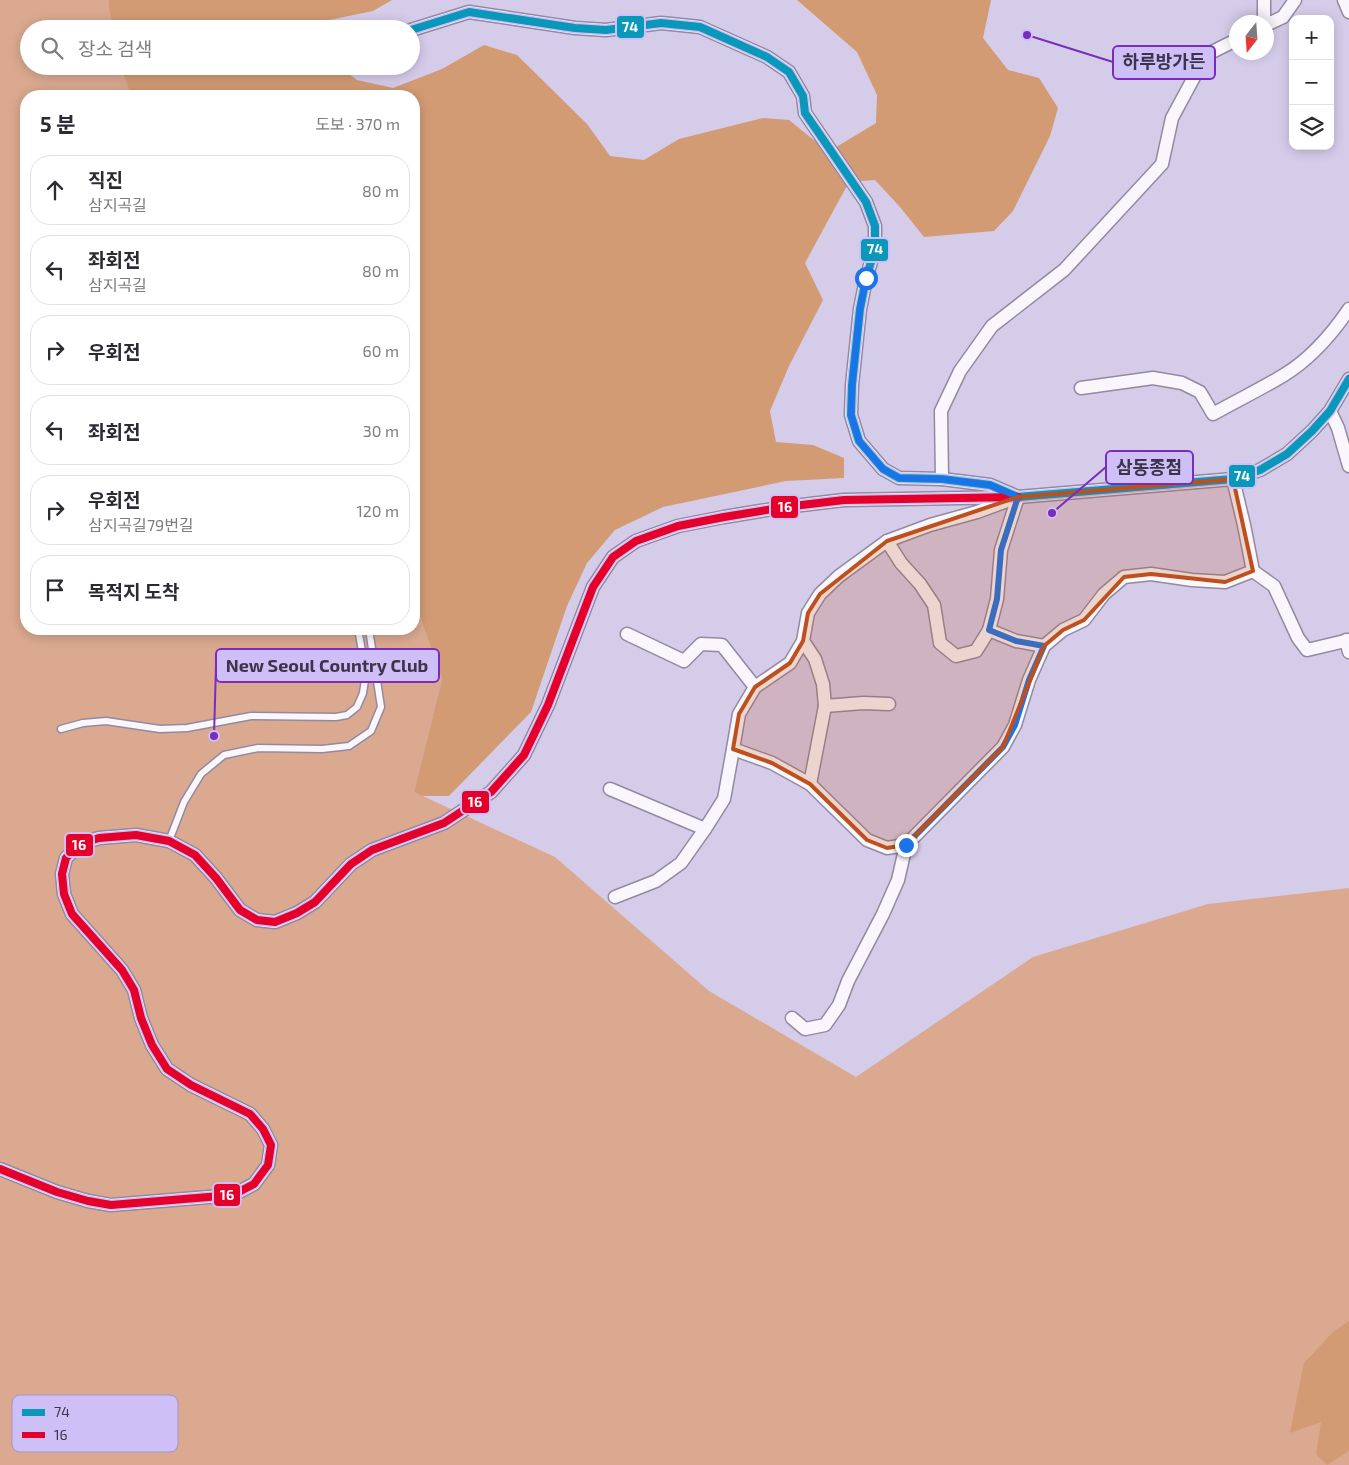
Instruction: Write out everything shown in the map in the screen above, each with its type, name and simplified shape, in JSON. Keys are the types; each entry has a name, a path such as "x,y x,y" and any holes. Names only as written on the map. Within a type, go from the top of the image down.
{"street":[{"path":"1264,0 1265,15"},
{"path":"1274,20 1283,17 1295,0"},
{"path":"1344,0 1349,12"},
{"path":"420,27 469,12 575,28 606,30 661,23 700,27 767,57 789,72 803,96 805,113 866,202 875,226 875,248 866,278 860,309 852,385 851,415 859,441 883,469 899,478 942,479 990,485 1018,497"},
{"path":"942,479 941,411 960,371 992,326 1064,270 1162,164 1172,118 1206,55 1229,44"},
{"path":"1081,388 1153,378 1182,383 1200,392 1213,414 1286,374 1315,350 1337,326 1349,309"},
{"path":"0,1169 57,1192 111,1205 233,1195 254,1184 268,1165 271,1145 263,1129 250,1114 191,1084 167,1069 152,1045 141,1018 134,990 122,970 72,914 64,894 62,874 66,858 80,844 99,838 136,835 169,841 195,855 216,878 240,910 257,920 276,922 297,913 315,902 351,864 372,850 444,823 491,792 524,755 528,747 548,705 593,587 613,557 636,541 678,526 785,507 844,500 1018,497 1233,479 1260,470 1287,454 1330,411 1349,379"},
{"path":"1330,411 1338,428 1349,466"},
{"path":"1233,479 1253,571 1274,586 1298,638 1307,650 1348,644"},
{"path":"615,897 656,881 681,863 705,829 724,799 739,714 755,687 790,663 803,641 808,613 820,594 839,576 887,541 1018,497"},
{"path":"887,541 901,563 920,584 934,605 940,643 956,656 976,651 989,630 997,599 1001,550 1018,497"},
{"path":"792,1018 805,1029 825,1025 839,1006 848,981 883,914 898,880 906,845 1003,747 1015,725 1029,680 1044,646 1063,630 1084,620 1104,594 1124,577 1151,574 1192,580 1225,582 1253,571"},
{"path":"989,630 1016,641 1044,646"},
{"path":"627,634 684,661 701,644 722,645 755,687"},
{"path":"803,641 815,659 823,684 825,706 810,784"},
{"path":"825,706 863,703 890,704"},
{"path":"733,749 772,763 810,784 867,840 887,848 906,845"},
{"path":"610,788 705,829"}],"lane":[{"path":"61,729 83,723 106,721 160,729 187,728 251,716 336,717 347,715 357,707 363,693 366,673 359,635"},
{"path":"169,841 184,802 201,774 224,755 258,748 349,746 371,732 381,708 370,635"}],"highlighted area":[{"path":"1233,479 1253,571 1225,582 1151,574 1124,577 1084,620 1063,630 1044,646 1003,747 906,845 887,848 867,840 810,784 772,763 733,749 739,714 755,687 790,663 803,641 808,613 820,594 887,541 1018,497"}],"shaded area":[{"path":"0,0 115,0 118,20 20,20 20,75 128,75 130,90 20,90 20,635 420,635 420,617 442,679 414,792 555,857 709,991 856,1077 1033,957 1208,904 1349,888 1349,1465 0,1465"},
{"path":"109,0 392,0 373,11 329,20 111,20"},
{"path":"797,0 991,0 983,38 1008,70 1039,78 1058,108 1050,136 1013,211 994,231 924,237 875,180 849,182 805,263 823,300 789,366 770,411 776,442 813,445 844,458 844,478 786,481 663,507 615,530 587,563 567,606 531,712 449,796 422,796 414,792 442,679 420,617 420,90 129,90 124,75 351,75 357,80 393,88 442,69 484,45 517,55 587,124 610,156 644,160 679,139 763,118 789,120 825,149 838,146 876,123 877,95 857,52"},
{"path":"1349,1321 1349,1451 1327,1465 1316,1454 1321,1422 1290,1433 1304,1363 1333,1332"}],"transit line":[{"name":"74","path":"420,27 469,12 575,28 606,30 661,23 700,27 767,57 789,72 803,96 805,113 866,202 875,226 875,248 860,309 852,385 851,415 859,441 883,469 899,478 942,479 990,485 1018,497 1233,479 1260,470 1287,454 1330,411 1349,379"},
{"name":"16","path":"0,1169 57,1192 111,1205 233,1195 254,1184 268,1165 271,1145 263,1129 250,1114 191,1085 167,1069 152,1045 141,1018 134,990 122,970 72,914 64,894 62,874 66,858 80,844 99,838 136,835 169,841 195,855 216,878 240,910 257,920 275,922 297,913 315,902 351,864 372,850 444,823 491,792 524,755 548,705 593,587 613,557 636,541 678,526 785,507 844,500 1018,497"}],"place":[{"name":"하루방가든","path":"1027,35"},
{"name":"삼동종점","path":"1052,513"},
{"name":"New Seoul Country Club","path":"214,736"}],"route":[{"path":"866,278 860,309 852,385 851,415 859,441 883,469 899,478 942,479 990,485 1018,497 1001,550 997,599 989,630 1016,641 1044,646 1029,680 1015,725 1003,747 906,845"}]}
